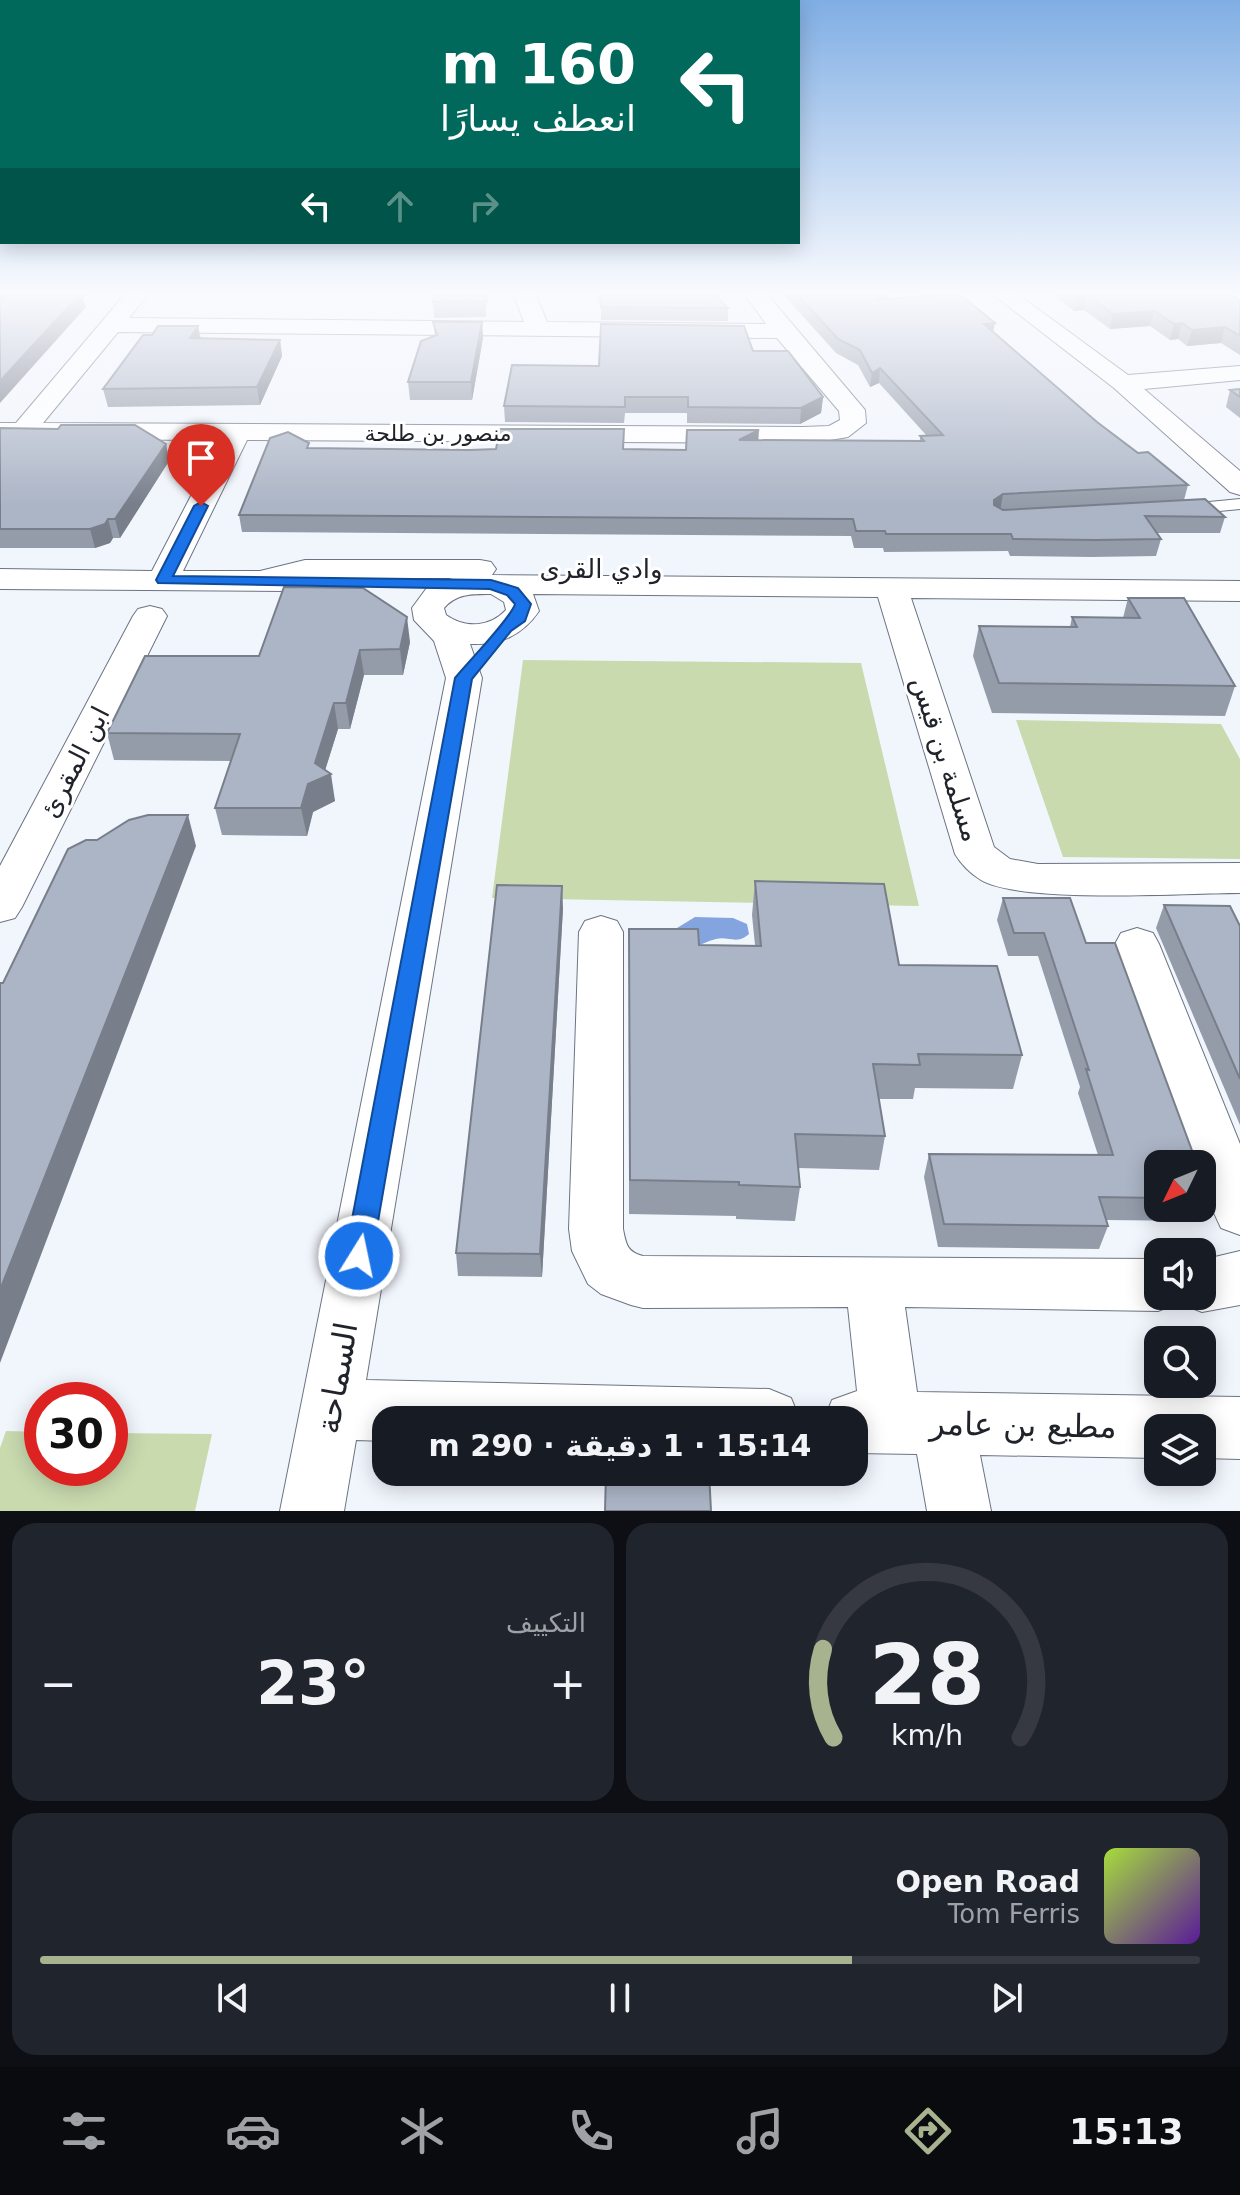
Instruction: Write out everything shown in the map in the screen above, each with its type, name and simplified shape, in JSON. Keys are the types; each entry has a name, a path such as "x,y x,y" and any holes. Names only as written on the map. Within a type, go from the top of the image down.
{"street":[{"path":"11,431 76,364"},
{"name":"منصور بن طلحة","path":"11,431 798,435 827,433 848,427 853,423 852,410 811,364"},
{"path":"1097,364 1240,486"},
{"path":"1123,383 1240,373"},
{"path":"163,580 238,432"},
{"name":"وادي القرى","path":"264,580 305,569 715,568 793,587"},
{"name":"وادي القرى","path":"0,579 1231,591"},
{"path":"433,620 428,608 436,596 478,584 503,587 519,597 514,619"},
{"name":"وادي القرى","path":"433,620 470,634 514,619 574,592 608,585"},
{"path":"0,587 384,591 412,600 433,620"},
{"name":"مسلمة بن قيس","path":"892,589 976,854 997,871 1038,879 1240,878"},
{"path":"1231,591 1240,621"},
{"name":"ابن المقرئ","path":"0,907 150,616"},
{"name":"السماحة","path":"464,678 514,619"},
{"name":"السماحة","path":"312,1511 464,678 450,637 433,620"},
{"path":"601,932 596,1229 599,1256 621,1277 643,1282 1144,1285"},
{"path":"1137,944 1240,1211"},
{"path":"1216,1283 1240,1277"},
{"path":"873,1281 896,1423 959,1511"},
{"path":"331,1409 372,1410"},
{"name":"مطيع بن عامر","path":"896,1423 1240,1428"}],"lane":[{"path":"1171,511 1240,504"}],"green space":[{"path":"523,660 861,663 919,906 492,898"},
{"path":"1016,720 1221,724 1240,759 1240,859 1063,857"},
{"path":"6,1431 24,1432 24,1486 128,1486 128,1433 212,1434 195,1511 0,1511 0,1448"}],"water":[{"path":"695,917 733,918 747,924 749,934 737,940 721,938 690,947 674,933"}],"building":[{"path":"0,364 16,364 0,381"},
{"path":"122,364 268,364 257,387 103,389"},
{"path":"414,364 474,364 471,382 408,382"},
{"path":"599,364 798,364 823,397 801,408 688,407 688,397 625,397 625,407 504,406 512,365 599,366"},
{"path":"867,364 1030,364 1097,422 1138,453 1148,452 1188,485 1003,494 994,500 994,505 1003,510 1205,499 1225,517 1145,516 1161,539 1095,540 1013,539 1011,534 886,534 885,531 856,531 853,519 239,515 270,438 288,432 309,443 307,448 470,450 496,449 500,429 624,429 623,449 686,450 687,430 759,430 739,440 924,441 920,436 943,435 880,368 872,373"},
{"path":"61,425 135,425 166,444 115,519 108,519 105,524 90,529 0,529 0,428 58,429"},
{"path":"284,587 363,588 407,617 400,649 360,650 346,703 334,703 315,763 331,774 308,784 301,808 215,808 240,734 107,733 145,656 259,656"},
{"path":"1128,598 1184,598 1235,686 999,683 979,626 1077,627 1072,617 1140,618"},
{"path":"148,815 188,815 0,1290 0,983 3,983 68,849 86,840 97,840 129,820"},
{"path":"755,881 884,884 899,965 997,966 1022,1055 918,1054 920,1065 873,1064 885,1136 795,1134 800,1187 739,1185 739,1182 630,1180 629,929 698,929 699,945 761,946"},
{"path":"497,885 562,886 540,1254 456,1253"},
{"path":"1003,898 1070,898 1086,943 1115,943 1192,1150 1144,1150 1144,1198 1099,1197 1108,1226 944,1224 929,1154 1113,1155 1044,933 1014,933"},
{"path":"1164,905 1230,906 1240,926 1240,1079"},
{"path":"606,1486 710,1486 711,1511 605,1511"}],"route":[{"path":"201,506 163,580 491,584 512,592 523,604 519,617 505,627 464,678 359,1256"}]}
